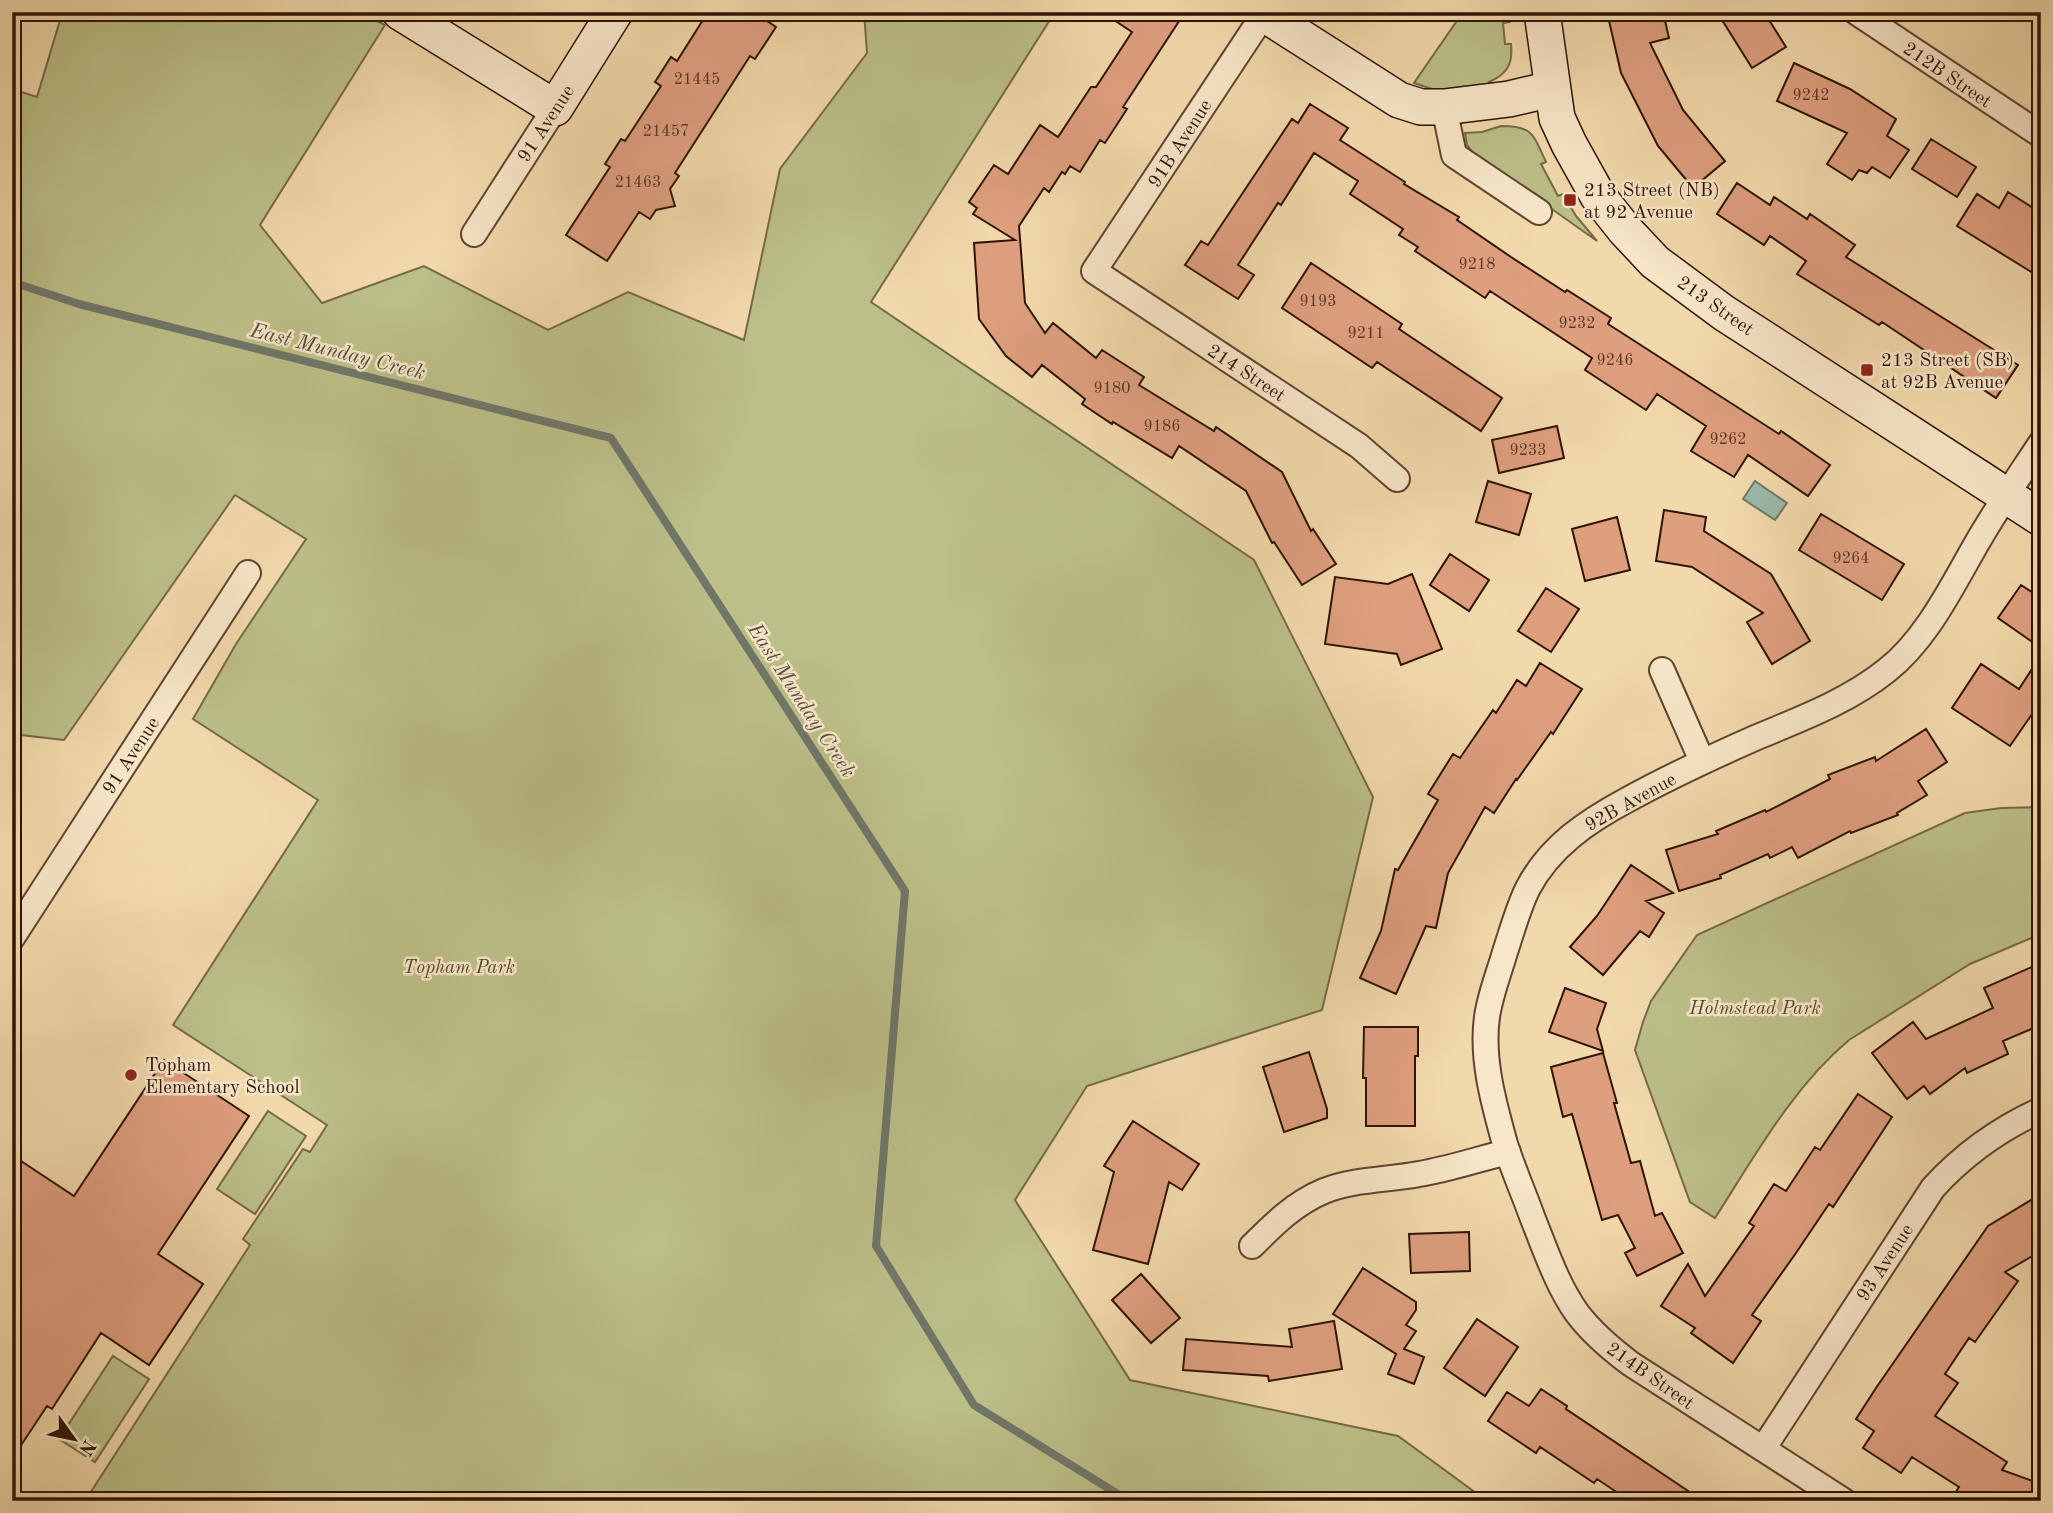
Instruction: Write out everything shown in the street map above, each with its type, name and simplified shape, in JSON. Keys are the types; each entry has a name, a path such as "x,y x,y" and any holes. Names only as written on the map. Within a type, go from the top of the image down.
{"street":[{"path":"400,12 555,108"},
{"name":"91 Avenue","path":"474,234 615,12"},
{"name":"213 Street","path":"1542,12 1552,89 1558,118 1569,144 1598,196 1655,262 1724,313 2041,518"},
{"name":"212B Street","path":"1856,12 2041,135"},
{"path":"1262,13 1399,100 1421,107 1509,99 1552,89"},
{"name":"91B Avenue","path":"1094,271 1262,13"},
{"path":"1444,107 1454,155 1539,212"},
{"name":"214 Street","path":"1094,271 1359,446 1397,479"},
{"name":"92B Avenue","path":"1508,1152 1494,1107 1486,1045 1487,1018 1512,931 1528,887 1548,859 1593,818 1702,761 1858,691 1888,670 1910,648 1941,605 1984,530 2041,443"},
{"name":"91 Avenue","path":"12,938 248,573"},
{"path":"1662,670 1702,761"},
{"name":"93 Avenue","path":"1763,1449 1933,1188 1957,1163 1986,1140 2041,1110"},
{"path":"1252,1246 1282,1216 1324,1191 1346,1184 1444,1169 1508,1152"},
{"name":"214B Street","path":"1508,1152 1552,1268 1576,1312 1592,1331 1631,1364 1844,1501"}],"green space":[{"name":"Topham Park","path":"64,12 360,12 385,25 260,225 322,303 424,266 548,330 628,292 744,340 780,169 867,53 864,12 1055,12 871,302 1254,560 1373,797 1322,1010 1087,1086 1015,1200 1130,1380 1398,1436 1487,1501 85,1501 250,1245 243,1239 303,1149 310,1152 327,1125 173,1025 318,800 193,719 236,644 306,539 235,495 64,740 12,734 12,89 37,97"},
{"path":"1463,12 1509,12 1510,22 1503,23 1505,44 1511,44 1508,67 1489,82 1491,88 1435,90 1414,83"},
{"path":"1501,126 1520,128 1531,134 1546,162 1541,164 1558,196 1563,194 1576,216 1597,241 1474,154 1467,145 1465,133 1482,132"},
{"name":"Holmstead Park","path":"2041,807 2041,934 1970,964 1849,1040 1792,1101 1715,1218 1690,1202 1635,1050 1651,1001 1697,935 1965,813 2001,808"},
{"path":"268,1111 306,1136 255,1214 217,1189"},
{"path":"113,1356 149,1379 95,1462 59,1439"}],"shaded area":[{"path":"1755,481 1787,503 1775,520 1743,499"}],"building":[{"path":"708,12 754,12 776,27 755,59 750,56 675,173 679,176 670,189 675,206 656,210 650,219 639,212 607,261 566,235 610,167 605,164 621,139 625,141 661,86 655,82 671,57 677,61"},
{"path":"1102,12 1185,12 1123,107 1127,109 1105,143 1100,140 1080,172 1070,166 1065,174 1062,172 1049,192 1044,188 1019,226 1025,303 1045,333 1053,323 1096,358 1102,350 1144,377 1139,385 1214,431 1216,427 1282,472 1311,531 1313,529 1336,564 1302,585 1274,542 1272,543 1246,491 1179,446 1172,458 1113,422 1112,424 1082,404 1085,399 1042,365 1032,377 1006,356 979,319 974,243 1015,240 973,214 977,208 969,202 994,165 1008,174 1040,125 1058,137 1091,87 1096,87 1132,32"},
{"path":"1607,12 1663,12 1669,38 1650,43 1683,110 1725,161 1693,188 1658,146 1621,73"},
{"path":"1717,12 1764,12 1786,47 1752,68"},
{"path":"1794,63 1850,89 1896,119 1887,136 1909,150 1890,178 1872,167 1867,173 1859,170 1852,180 1827,164 1847,133 1777,101"},
{"path":"1310,104 1348,128 1340,140 1405,182 1404,184 1459,217 1457,220 1511,257 1611,318 1608,324 1779,434 1781,431 1830,465 1808,496 1748,455 1734,477 1691,451 1706,426 1657,394 1646,410 1585,370 1592,358 1490,291 1485,298 1415,251 1418,247 1399,235 1403,229 1350,194 1358,181 1314,153 1238,265 1254,275 1238,299 1185,265 1201,241 1208,245 1292,119 1298,123"},
{"path":"1931,139 1976,167 1957,197 1912,169"},
{"path":"1737,183 1770,205 1774,197 1807,219 1810,214 1855,245 1846,257 2018,365 1996,398 1882,322 1879,325 1797,274 1806,261 1770,236 1764,245 1717,214"},
{"path":"2008,192 2041,213 2041,278 1957,226 1977,194 1999,208"},
{"path":"1311,263 1402,324 1399,329 1502,398 1481,431 1377,362 1372,368 1282,308"},
{"path":"1557,426 1564,458 1499,473 1492,440"},
{"path":"1488,481 1531,494 1519,535 1476,522"},
{"path":"1664,510 1706,517 1704,531 1771,574 1810,641 1772,664 1747,622 1763,613 1692,567 1656,561"},
{"path":"1821,514 1904,564 1882,600 1799,550"},
{"path":"1617,517 1630,570 1585,581 1572,529"},
{"path":"1450,554 1489,580 1469,611 1430,585"},
{"path":"1412,574 1442,649 1401,665 1397,654 1325,644 1335,577 1388,584"},
{"path":"2021,585 2041,598 2041,648 1998,618"},
{"path":"1546,588 1579,609 1551,652 1518,631"},
{"path":"2041,655 2041,701 2010,746 1952,708 1981,664 2019,689"},
{"path":"1540,663 1582,689 1553,734 1551,732 1494,813 1485,807 1448,873 1436,928 1426,926 1396,994 1360,978 1381,931 1395,869 1398,870 1438,800 1428,794 1453,754 1460,758 1493,710 1496,713 1517,680 1526,686"},
{"path":"1926,729 1947,762 1918,781 1927,795 1897,813 1898,815 1851,833 1850,831 1798,858 1792,847 1770,858 1768,854 1720,875 1721,878 1679,891 1666,850 1718,834 1716,831 1765,810 1766,812 1830,779 1828,775 1875,757 1876,761"},
{"path":"1631,865 1673,893 1646,901 1664,913 1649,937 1640,931 1603,975 1570,947 1597,916"},
{"path":"2034,966 2041,982 2041,1025 2003,1041 2008,1054 1967,1073 1965,1068 1930,1094 1924,1086 1907,1099 1872,1053 1913,1022 1926,1039 1993,1008 1984,988"},
{"path":"1565,988 1606,1003 1597,1029 1603,1051 1549,1032"},
{"path":"1364,1027 1418,1027 1418,1056 1415,1056 1415,1126 1366,1126"},
{"path":"1309,1052 1327,1109 1327,1118 1284,1132 1263,1067"},
{"path":"1603,1053 1631,1163 1640,1161 1655,1216 1662,1213 1683,1253 1637,1276 1625,1253 1635,1248 1618,1215 1602,1220 1572,1114 1563,1117 1551,1067"},
{"path":"164,1060 249,1116 158,1254 203,1284 149,1365 101,1333 52,1409 47,1406 12,1459 12,1155 74,1196"},
{"path":"1858,1094 1892,1117 1833,1207 1829,1204 1752,1315 1761,1321 1733,1363 1691,1333 1695,1328 1661,1306 1688,1264 1705,1296 1754,1226 1749,1223 1774,1184 1786,1191 1815,1147 1820,1150"},
{"path":"1133,1121 1199,1164 1182,1190 1169,1182 1148,1264 1093,1250 1114,1172 1104,1166"},
{"path":"2041,1194 2041,1251 2005,1272 2018,1281 1975,1342 1969,1338 1945,1374 1958,1383 1935,1416 2007,1462 2002,1470 2041,1484 2041,1501 1950,1501 1959,1487 1912,1457 1901,1473 1863,1448 1874,1431 1856,1419 1988,1226"},
{"path":"1469,1232 1470,1271 1411,1273 1409,1234"},
{"path":"1363,1268 1416,1302 1416,1310 1406,1325 1416,1331 1404,1349 1424,1357 1414,1384 1388,1374 1396,1354 1333,1314"},
{"path":"1141,1274 1180,1318 1151,1343 1112,1300"},
{"path":"1477,1319 1518,1347 1485,1396 1444,1368"},
{"path":"1334,1321 1342,1369 1269,1381 1268,1376 1183,1370 1186,1339 1292,1347 1289,1329"},
{"path":"1541,1389 1567,1406 1566,1409 1703,1501 1630,1501 1597,1479 1594,1483 1540,1447 1536,1453 1488,1421 1507,1392 1529,1406"}],"waterway":[{"name":"East Munday Creek","path":"12,282 79,304 611,438 905,891 876,1246 974,1405 1129,1501"}],"place":[{"name":"213 Street (NB) at 92 Avenue","path":"1570,200"},
{"name":"213 Street (SB) at 92B Avenue","path":"1867,370"},
{"name":"Topham Elementary School","path":"131,1075"}]}
